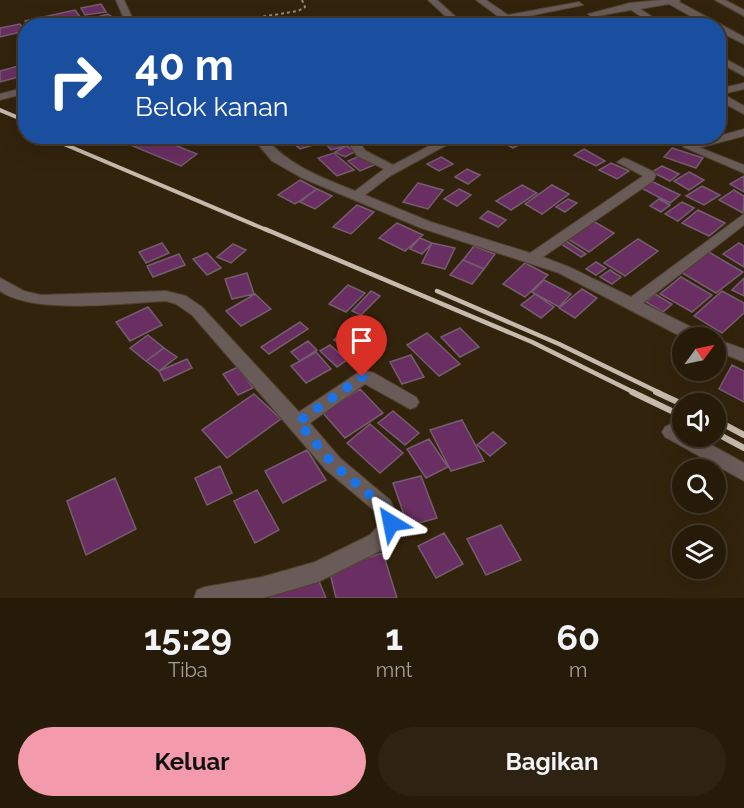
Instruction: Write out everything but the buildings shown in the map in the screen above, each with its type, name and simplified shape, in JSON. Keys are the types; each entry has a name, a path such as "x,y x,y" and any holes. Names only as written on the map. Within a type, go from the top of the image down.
{"street":[{"path":"120,0 125,18"},
{"path":"432,0 453,18"},
{"path":"482,0 507,18 579,5"},
{"path":"570,0 598,18"},
{"path":"620,0 650,18"},
{"path":"592,14 672,0 703,18"},
{"path":"719,0 744,13"},
{"path":"726,31 744,41"},
{"path":"726,63 744,73"},
{"path":"726,91 744,86"},
{"path":"0,96 18,92"},
{"path":"726,99 744,111"},
{"path":"726,137 744,132"},
{"path":"264,144 284,163 355,197 433,227 564,270 678,327"},
{"path":"354,144 361,153 375,162 394,169"},
{"path":"355,197 394,169 442,144"},
{"path":"689,147 744,169"},
{"path":"533,258 572,229 650,178 646,172 623,162"},
{"path":"633,303 744,218"},
{"path":"0,283 23,297 41,300 166,296 181,300 197,311 333,464 383,506 391,523 389,531 376,542 318,572 262,588 205,598"},
{"path":"726,349 744,356"},
{"path":"298,422 362,377 368,378 410,402"},
{"path":"671,432 744,473"}],"path":[{"path":"254,18 298,11 305,7 303,0"}],"railway":[{"path":"0,110 18,118"},
{"path":"64,144 269,231"},
{"path":"265,229 532,342 635,393"},
{"path":"437,291 559,344 660,393"},
{"path":"632,392 672,411"},
{"path":"656,392 672,399"},
{"path":"726,425 744,435"},
{"path":"726,438 744,448"}],"route":[{"path":"362,377 298,422 333,464 383,506 391,523"}]}
